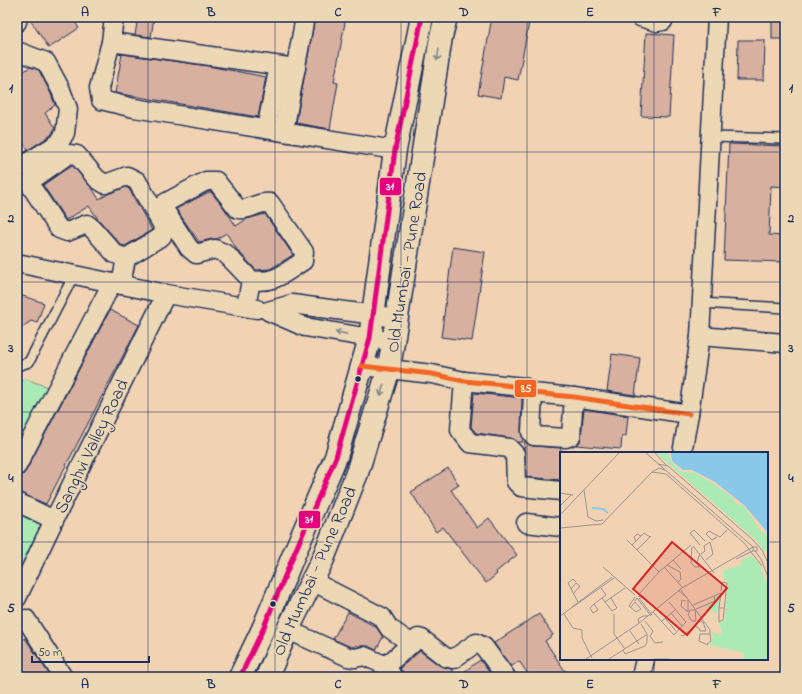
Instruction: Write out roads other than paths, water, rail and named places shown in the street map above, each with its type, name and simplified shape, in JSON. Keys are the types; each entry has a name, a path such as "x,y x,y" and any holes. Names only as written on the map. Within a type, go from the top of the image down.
{"main road":[{"name":"Old Mumbai - Pune Road","path":"240,677 263,629 336,457 370,338 395,150 422,17"},
{"name":"Old Mumbai - Pune Road","path":"267,677 323,559 357,473 389,368 441,37 446,17"}],"street":[{"path":"17,22 18,17"},
{"path":"114,17 111,42 99,88 101,100 134,108 266,128 395,150"},
{"path":"266,128 305,17"},
{"path":"640,17 656,22 663,21 665,17"},
{"path":"682,452 700,336 717,17"},
{"path":"111,42 287,67"},
{"path":"17,52 46,62 61,90 68,109 65,133 58,143 17,170"},
{"path":"284,132 287,67"},
{"path":"17,466 116,284 126,258 162,236 164,226 137,181 126,176 105,184 97,179 77,155 68,154 32,180 32,188 59,229 67,232 87,224 116,254 126,258"},
{"path":"206,181 216,181 238,209 243,210 263,202 270,203 304,252 303,261 273,280 261,282 251,280 226,254 215,249 196,254 188,248 164,209 166,203 206,181"},
{"path":"17,263 166,294 246,307 268,312 305,327 394,342"},
{"path":"246,307 251,280"},
{"name":"Sanghvi Valley Road","path":"17,598 166,294"},
{"path":"268,312 292,304 397,318"},
{"path":"700,336 785,342"},
{"path":"362,366 432,374 464,381 524,387 533,394 574,397 689,414"},
{"path":"464,381 460,430 470,443 508,448 515,454 516,482 521,487 560,491"},
{"path":"533,394 531,432 534,436 566,438 571,436 574,397"},
{"path":"17,502 54,520"},
{"path":"526,523 560,527"},
{"path":"312,580 382,617 389,628 412,644"},
{"path":"20,616 63,677"},
{"path":"288,630 348,657 355,658 364,656 391,672"},
{"path":"391,672 388,664 418,638 422,639 444,657 453,659 476,643 484,647 506,677"},
{"path":"641,677 644,660"}],"lane":[{"path":"710,137 785,139"},
{"path":"17,366 29,362 74,275"},
{"path":"701,303 785,308"}]}
